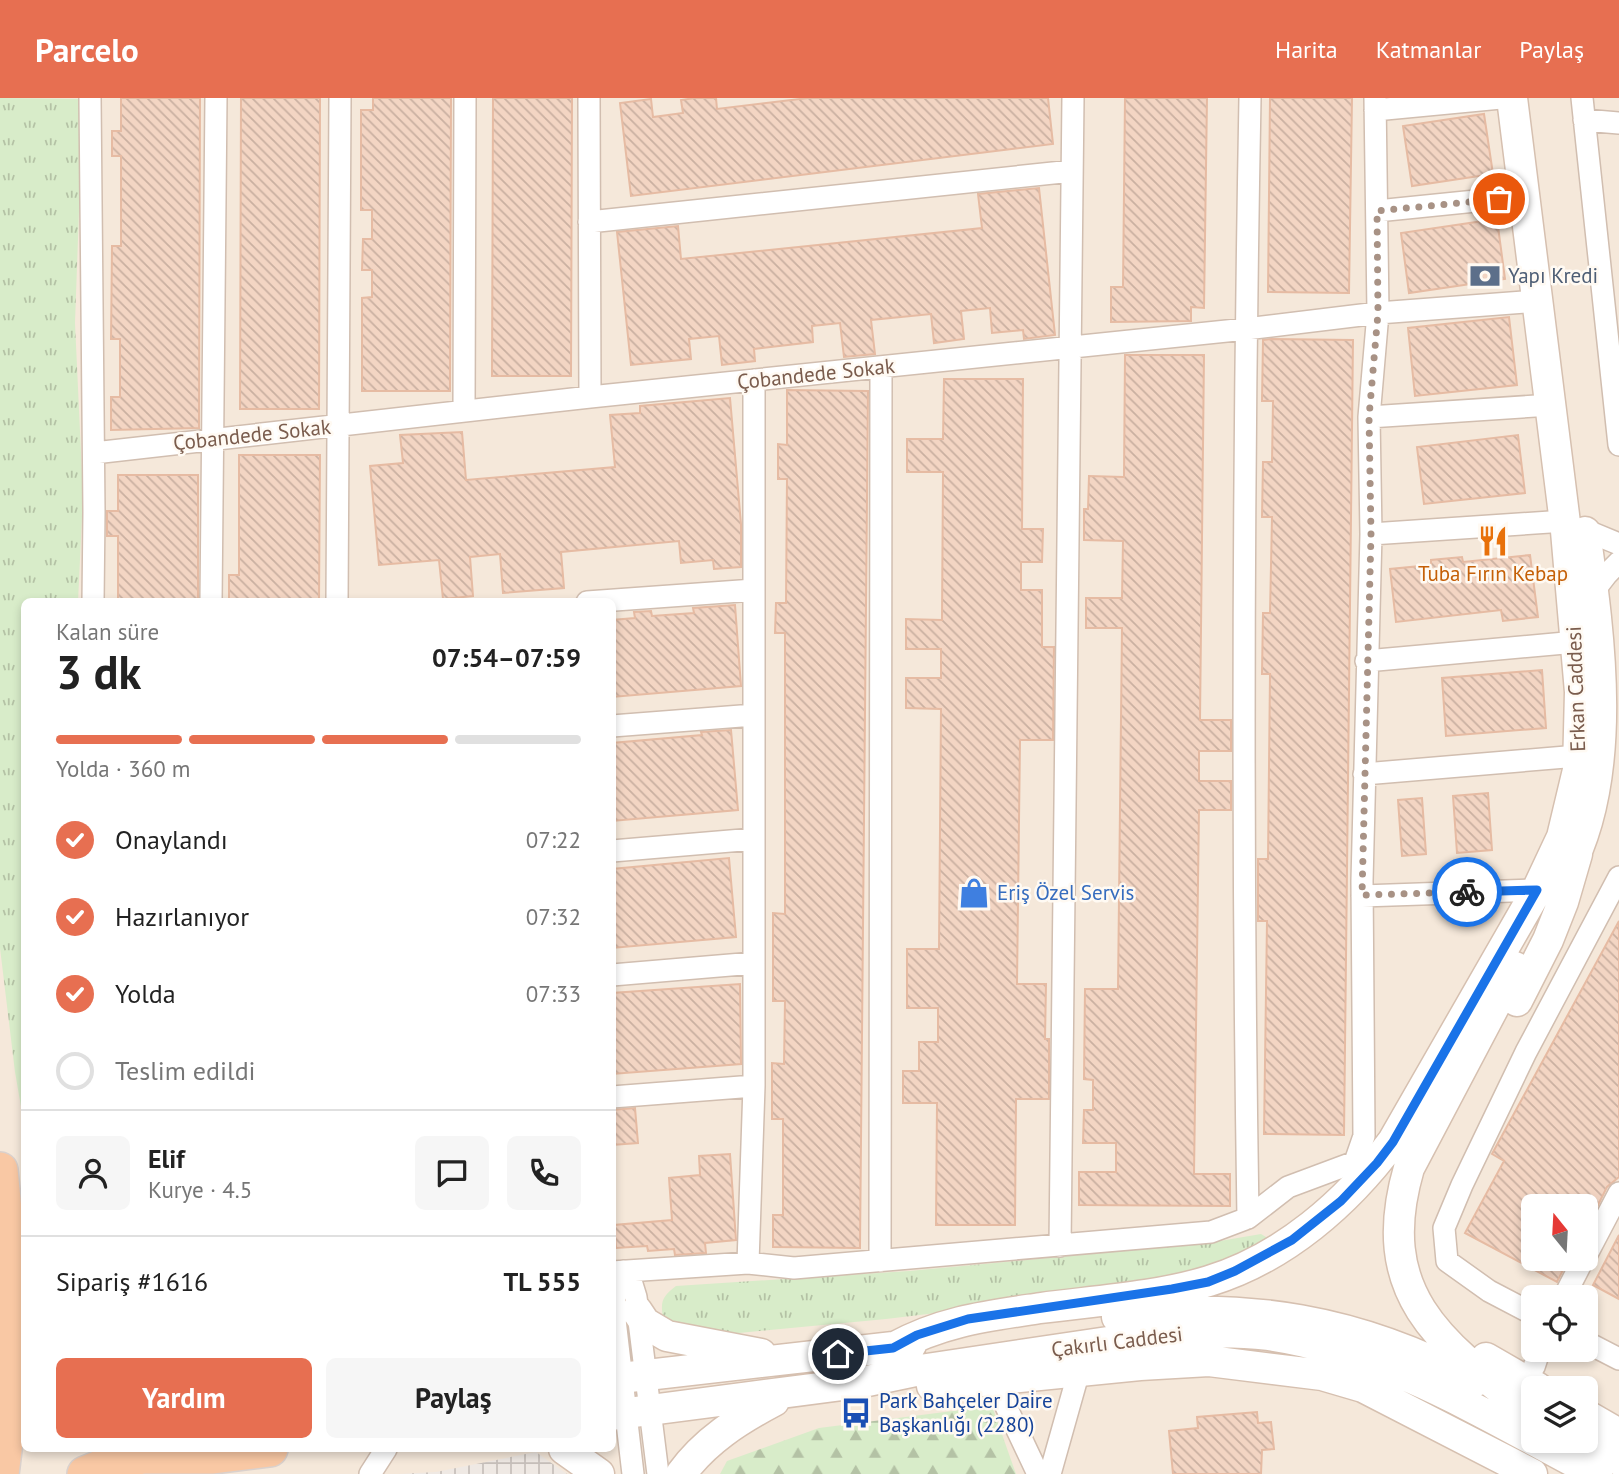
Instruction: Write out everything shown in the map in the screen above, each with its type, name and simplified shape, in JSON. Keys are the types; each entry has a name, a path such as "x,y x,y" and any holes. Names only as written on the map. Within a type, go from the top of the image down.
{"highway":[{"path":"0,1150 11,1245 11,1381 1,1474"},
{"path":"0,1170 11,1245"},
{"path":"85,1474 117,1461 144,1456 213,1456 246,1452"}],"main road":[{"name":"Erkan Caddesi","path":"1512,98 1551,405 1575,526 1594,592 1602,682 1600,753 1591,806 1577,855 1409,1168 1400,1199 1398,1229 1400,1260 1410,1290 1425,1318 1469,1364 1521,1405"},
{"name":"Erkan Caddesi","path":"893,1348 929,1331 968,1319 1208,1282 1265,1256 1300,1234 1341,1201 1393,1142 1537,890 1562,837 1578,770 1580,692 1576,642 1575,526 1533,98"},
{"path":"1537,1368 1490,1361 1468,1344 1450,1323 1426,1279 1419,1257 1418,1218 1421,1195 1432,1169 1548,940 1577,855"},
{"name":"Çakırlı Caddesi","path":"626,1377 893,1348 1154,1313 1227,1311 1266,1314 1328,1325 1412,1352 1521,1407"},
{"path":"621,1312 667,1336 748,1350 783,1360"},
{"name":"Çakırlı Caddesi","path":"629,1413 858,1383 920,1370 1156,1335 1265,1334 1335,1350 1403,1373 1597,1474"},
{"path":"858,1383 922,1387 1209,1361 1322,1374 1363,1387 1532,1474"},
{"path":"681,1474 708,1443 730,1427 790,1393"},
{"path":"1598,1422 1619,1434"},
{"path":"1598,1449 1619,1460"},
{"path":"568,1452 599,1474"}],"street":[{"path":"90,98 93,598"},
{"path":"211,598 216,98"},
{"path":"337,598 340,98"},
{"path":"464,411 465,98"},
{"path":"1060,1246 1073,98"},
{"path":"1248,1218 1244,964 1250,98"},
{"path":"633,1474 621,1312 616,1284 618,1272 748,1264 794,1268 1211,1232 1248,1218 1288,1187 1355,1162 1364,1136 1362,895 1371,534 1369,417 1378,313 1375,104 1500,98"},
{"path":"1582,98 1610,273 1619,444"},
{"path":"590,397 589,222 595,99"},
{"path":"1584,120 1619,123"},
{"path":"589,222 1072,171"},
{"path":"1377,211 1525,196"},
{"name":"Çobandede Sokak","path":"94,453 1378,313 1538,301"},
{"path":"880,1261 881,367"},
{"path":"748,1264 754,1086 754,380"},
{"path":"1369,417 1551,405"},
{"path":"1371,534 1575,526 1619,544"},
{"path":"1594,592 1606,574 1619,562"},
{"path":"616,600 754,590"},
{"path":"1366,661 1576,642"},
{"path":"616,726 754,715"},
{"path":"1364,774 1578,756"},
{"path":"616,851 754,839"},
{"path":"1521,1308 1489,1291 1447,1261 1444,1228 1526,1052 1619,877"},
{"path":"1362,895 1537,890"},
{"path":"616,975 754,963"},
{"path":"616,1097 754,1086"},
{"path":"1598,1233 1619,1194"},
{"path":"1598,1348 1619,1359"},
{"path":"1050,1474 1079,1371"},
{"path":"994,1381 1038,1474"},
{"path":"629,1413 658,1474"},
{"path":"370,1474 384,1452"}],"shaded area":[{"path":"0,98 1619,98 1619,1474 0,1474"},
{"path":"536,1452 567,1474 399,1474 436,1472"}],"green space":[{"path":"0,98 83,99 75,323 83,496 78,598 21,598 21,1107 0,948"},
{"path":"1261,1234 1271,1240 1219,1265 1120,1291 886,1319 739,1333 680,1330 663,1317 662,1311 664,1299 676,1286 909,1271 1208,1243"},
{"path":"992,1406 1016,1474 720,1474 727,1461 819,1428"}],"building":[{"path":"121,98 200,98 199,428 111,430 111,397 120,397 120,339 111,339 112,246 121,246 121,156 112,156 112,131 121,131"},
{"path":"241,98 320,98 319,409 240,409"},
{"path":"373,98 451,98 450,391 362,391 362,298 372,297 372,270 362,270 363,239 372,239 372,210 361,210 361,110 373,110"},
{"path":"493,98 572,98 571,376 492,376"},
{"path":"716,98 717,109 808,98 1048,98 1053,144 631,196 620,103 651,99 653,117 683,113 681,100"},
{"path":"1125,98 1207,98 1204,308 1191,307 1191,321 1111,322 1111,287 1123,287"},
{"path":"1270,98 1352,98 1349,293 1268,292"},
{"path":"1484,114 1493,174 1412,186 1403,126"},
{"path":"1039,188 1055,335 1024,339 1023,330 992,333 990,308 961,311 964,339 934,343 931,314 871,320 875,354 844,357 840,323 812,326 813,342 754,349 755,361 722,365 719,336 689,339 691,359 631,365 617,232 678,226 681,259 982,228 978,194"},
{"path":"1497,219 1505,279 1409,293 1401,233"},
{"path":"1509,317 1517,385 1415,396 1408,328"},
{"path":"1263,340 1353,340 1344,1135 1264,1134 1267,921 1258,921 1258,859 1268,859 1270,674 1262,674 1263,613 1270,613 1272,517 1262,517 1263,462 1272,462 1273,401 1262,401"},
{"path":"1125,355 1204,355 1200,720 1231,720 1231,751 1199,751 1199,781 1231,781 1231,810 1199,810 1194,1174 1230,1174 1230,1206 1079,1205 1079,1172 1116,1172 1116,1143 1083,1143 1084,1110 1093,1110 1093,1080 1084,1079 1085,989 1118,989 1122,628 1086,628 1086,598 1122,598 1123,541 1084,540 1084,509 1088,509 1089,476 1124,477"},
{"path":"944,379 1023,379 1022,529 1043,529 1042,562 1021,562 1021,590 1042,590 1042,647 1054,647 1053,740 1020,740 1017,984 1046,984 1045,1039 1049,1039 1049,1099 1016,1099 1015,1225 936,1225 937,1103 903,1103 903,1071 919,1071 919,1042 938,1042 938,1008 907,1008 907,949 939,949 941,709 906,708 906,678 941,678 941,649 906,649 906,619 942,620 943,472 907,472 907,439 943,439"},
{"path":"787,390 868,391 860,1248 773,1247 773,1215 783,1215 783,1119 772,1119 772,1063 784,1064 785,1001 773,1001 773,913 785,914 785,633 775,633 776,603 786,603 787,479 778,479 778,444 787,445"},
{"path":"730,398 741,524 741,567 714,569 713,560 681,563 679,541 561,552 564,588 503,593 500,554 470,557 473,596 443,598 439,560 379,565 370,466 403,463 400,435 462,432 466,480 615,467 610,415 640,413 640,406"},
{"path":"1518,435 1525,493 1424,504 1417,447"},
{"path":"239,455 320,455 319,598 229,598 229,575 239,575"},
{"path":"118,475 198,475 198,598 118,598 118,536 107,536 107,511 118,511"},
{"path":"1530,555 1538,617 1503,621 1501,610 1396,622 1390,569 1431,565 1431,560 1462,557 1463,562"},
{"path":"735,605 741,686 616,697 616,620 635,618 634,612 651,611 652,616 694,613 693,608"},
{"path":"1542,670 1546,728 1446,736 1442,678"},
{"path":"731,730 738,810 616,821 616,743 702,735 701,732"},
{"path":"1488,793 1492,850 1457,853 1453,796"},
{"path":"1422,798 1426,854 1402,856 1398,800"},
{"path":"729,858 736,937 616,948 616,869"},
{"path":"1619,921 1619,1177 1607,1187 1598,1205 1598,1194 1521,1194 1521,1263 1465,1233 1504,1161 1492,1154"},
{"path":"740,984 741,1064 616,1074 616,993"},
{"path":"635,1108 638,1143 616,1145 616,1110"},
{"path":"730,1154 736,1240 705,1243 706,1253 675,1255 674,1249 648,1251 647,1246 616,1248 616,1225 672,1220 669,1178 700,1175 699,1156"},
{"path":"1619,1235 1619,1299 1598,1288 1598,1285 1593,1285"},
{"path":"1536,1271 1562,1271 1557,1282"},
{"path":"1257,1412 1258,1423 1271,1422 1274,1449 1262,1450 1261,1474 1173,1474 1169,1431 1198,1428 1197,1417"}],"way so far":[{"path":"1467,892 1362,895 1371,534 1369,417 1378,313 1377,211 1499,199"}],"place":[{"name":"Yapı Kredi","path":"1485,276"},
{"name":"Tuba Fırın Kebap","path":"1493,541"},
{"name":"Eriş Özel Servis","path":"974,893"},
{"name":"Park Bahçeler Dai̇re Başkanlığı (2280)","path":"856,1413"}],"route":[{"path":"838,1354 893,1348 940,1326 968,1319 1208,1282 1265,1256 1317,1222 1360,1182 1393,1142 1537,890 1467,892"}]}
